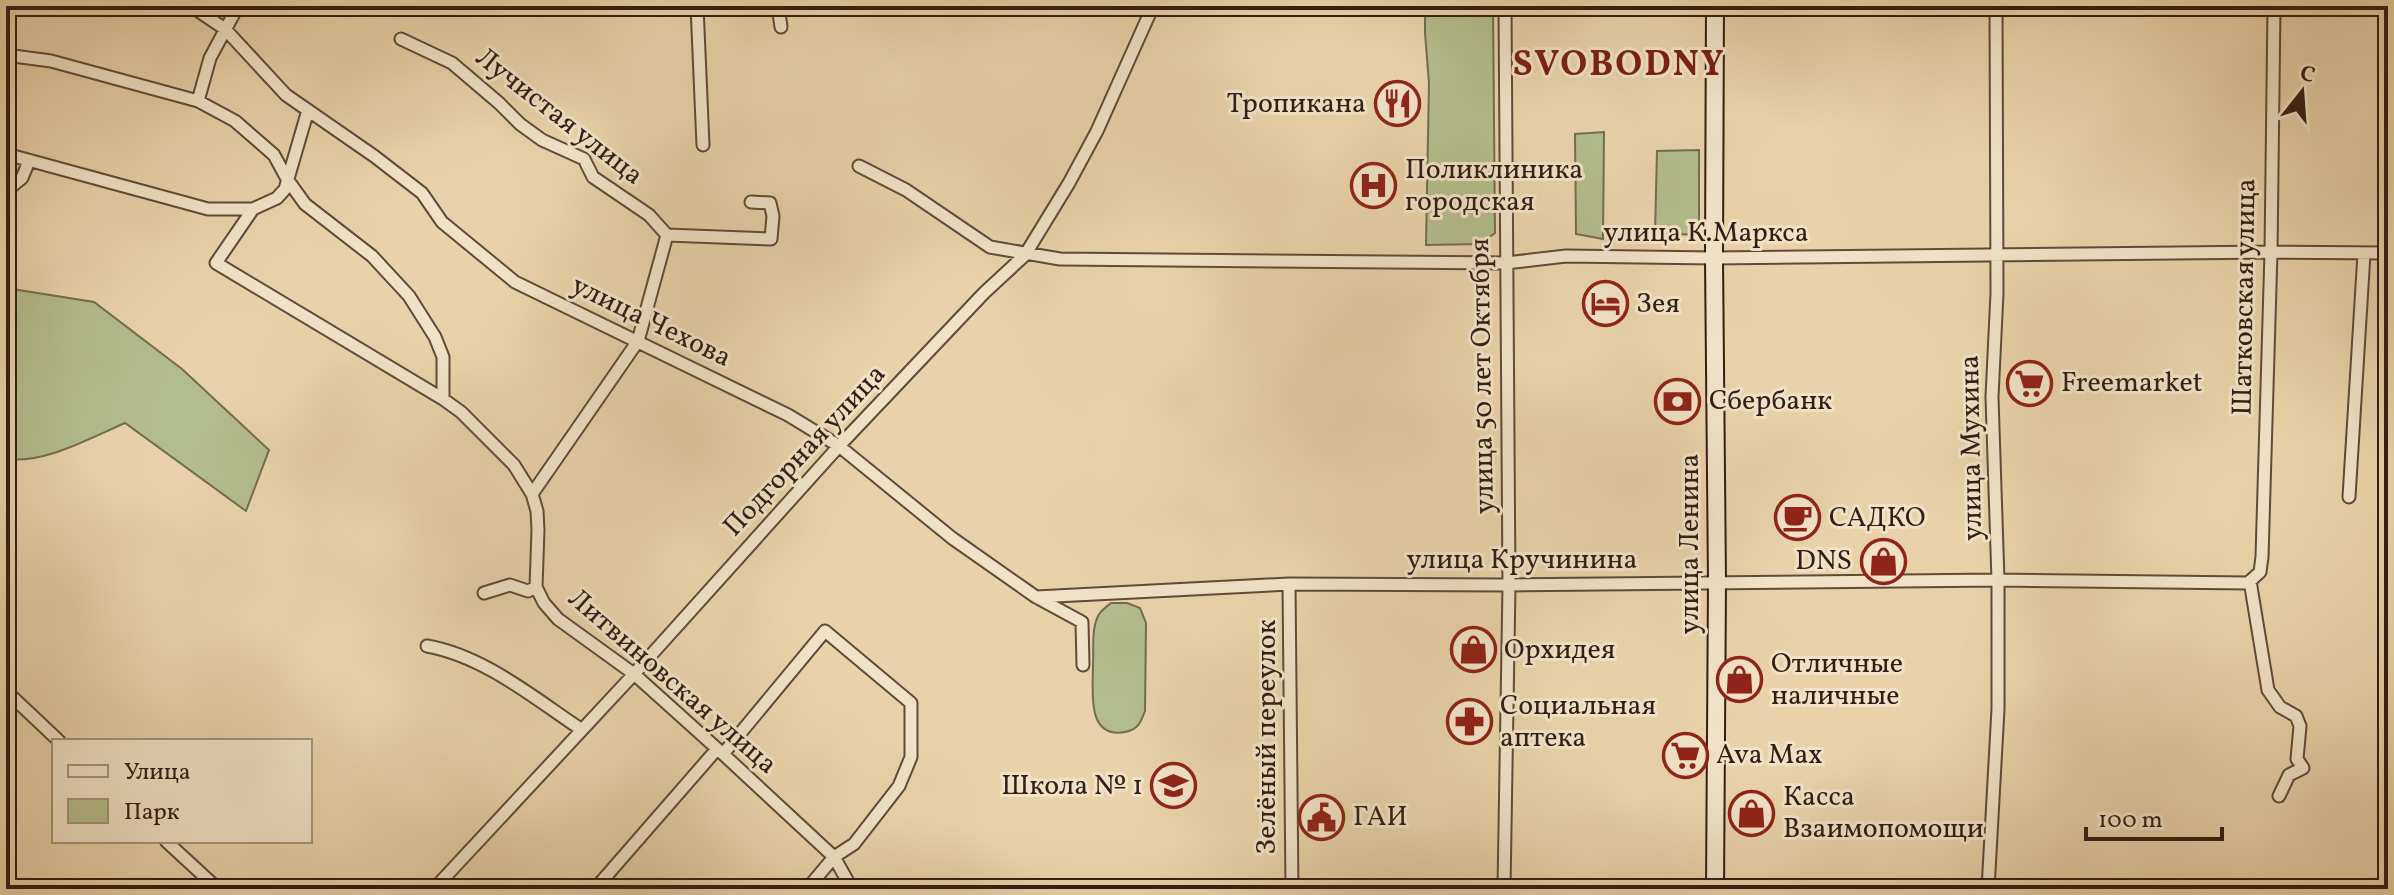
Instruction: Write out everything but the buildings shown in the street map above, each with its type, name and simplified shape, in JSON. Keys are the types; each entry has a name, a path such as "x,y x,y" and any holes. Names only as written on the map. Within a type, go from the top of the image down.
{"main road":[{"name":"улица Ленина","path":"1715,6 1715,889"}],"street":[{"name":"улица Чехова","path":"191,6 225,29 286,95 422,193 442,222 515,282 788,415 839,446 952,538 1036,597 1082,622 1083,665"},
{"path":"198,101 210,58 238,6"},
{"path":"697,6 703,145"},
{"path":"778,6 781,27"},
{"name":"Подгорная улица","path":"434,889 634,674 839,446 984,293 1025,255 1097,131 1153,6"},
{"name":"улица 50 лет Октября","path":"1504,889 1509,585 1505,6"},
{"name":"улица Мухина","path":"1988,889 1998,709 1998,580 1992,397 1997,293 1996,6"},
{"name":"Шатковская улица","path":"2249,582 2260,572 2262,557 2274,6"},
{"name":"Лучистая улица","path":"401,39 452,63 542,140 584,159 593,177 649,215 667,235"},
{"path":"6,55 51,61 198,101 235,121 274,155 305,204 372,256 409,296 435,337 443,357 443,399"},
{"path":"6,154 208,209 253,209 277,198 285,189 308,110"},
{"path":"6,191 22,178 29,161"},
{"name":"улица К.Маркса","path":"859,166 906,190 990,247 1060,259 1506,263 1566,256 1714,258 2388,253"},
{"path":"532,494 638,341 667,235 771,239 773,216 770,203 751,202"},
{"name":"Литвиновская улица","path":"253,209 216,263 443,399 461,412 505,455 532,494 537,511 536,587 544,603 558,619 634,674 720,751 834,857 852,889"},
{"path":"2349,497 2364,254"},
{"name":"улица Кручинина","path":"1036,597 1289,584 1998,580 2249,582"},
{"path":"2249,582 2268,690 2280,707 2296,716 2300,726 2297,759 2303,768 2289,775 2279,796"},
{"name":"Зелёный переулок","path":"1289,584 1292,889"},
{"path":"484,593 510,585 528,591 536,587"},
{"path":"595,889 825,631 911,703 911,757 899,786 854,844 834,857 807,889"},
{"path":"427,646 451,650 502,677 582,730"},
{"path":"6,691 57,739"},
{"path":"168,843 218,889"}],"green space":[{"path":"1425,6 1493,6 1495,233 1480,244 1426,245 1429,83"},
{"path":"1604,132 1603,239 1576,234 1575,134"},
{"path":"1699,150 1699,235 1655,233 1657,151"},
{"path":"6,288 94,302 182,369 269,450 246,511 125,423 52,454 21,460 6,459"},
{"path":"1111,603 1127,603 1140,608 1146,623 1145,711 1138,725 1125,732 1112,732 1104,728 1094,711 1094,628 1099,614"}],"railway":[{"path":"2385,838 2388,820"}],"place":[{"name":"Тропикана","path":"1397,104"},
{"name":"Поликлиника городская","path":"1374,186"},
{"name":"Зея","path":"1605,304"},
{"name":"Freemarket","path":"2030,383"},
{"name":"Сбербанк","path":"1678,401"},
{"name":"САДКО","path":"1798,518"},
{"name":"DNS","path":"1883,561"},
{"name":"Орхидея","path":"1473,650"},
{"name":"Отличные наличные","path":"1740,680"},
{"name":"Социальная аптека","path":"1469,722"},
{"name":"Ava Max","path":"1685,755"},
{"name":"Школа № 1","path":"1174,786"},
{"name":"Касса Взаимопомощи","path":"1752,813"},
{"name":"ГАИ","path":"1322,817"}],"district":[{"name":"SVOBODNY","path":"1619,66"}]}
